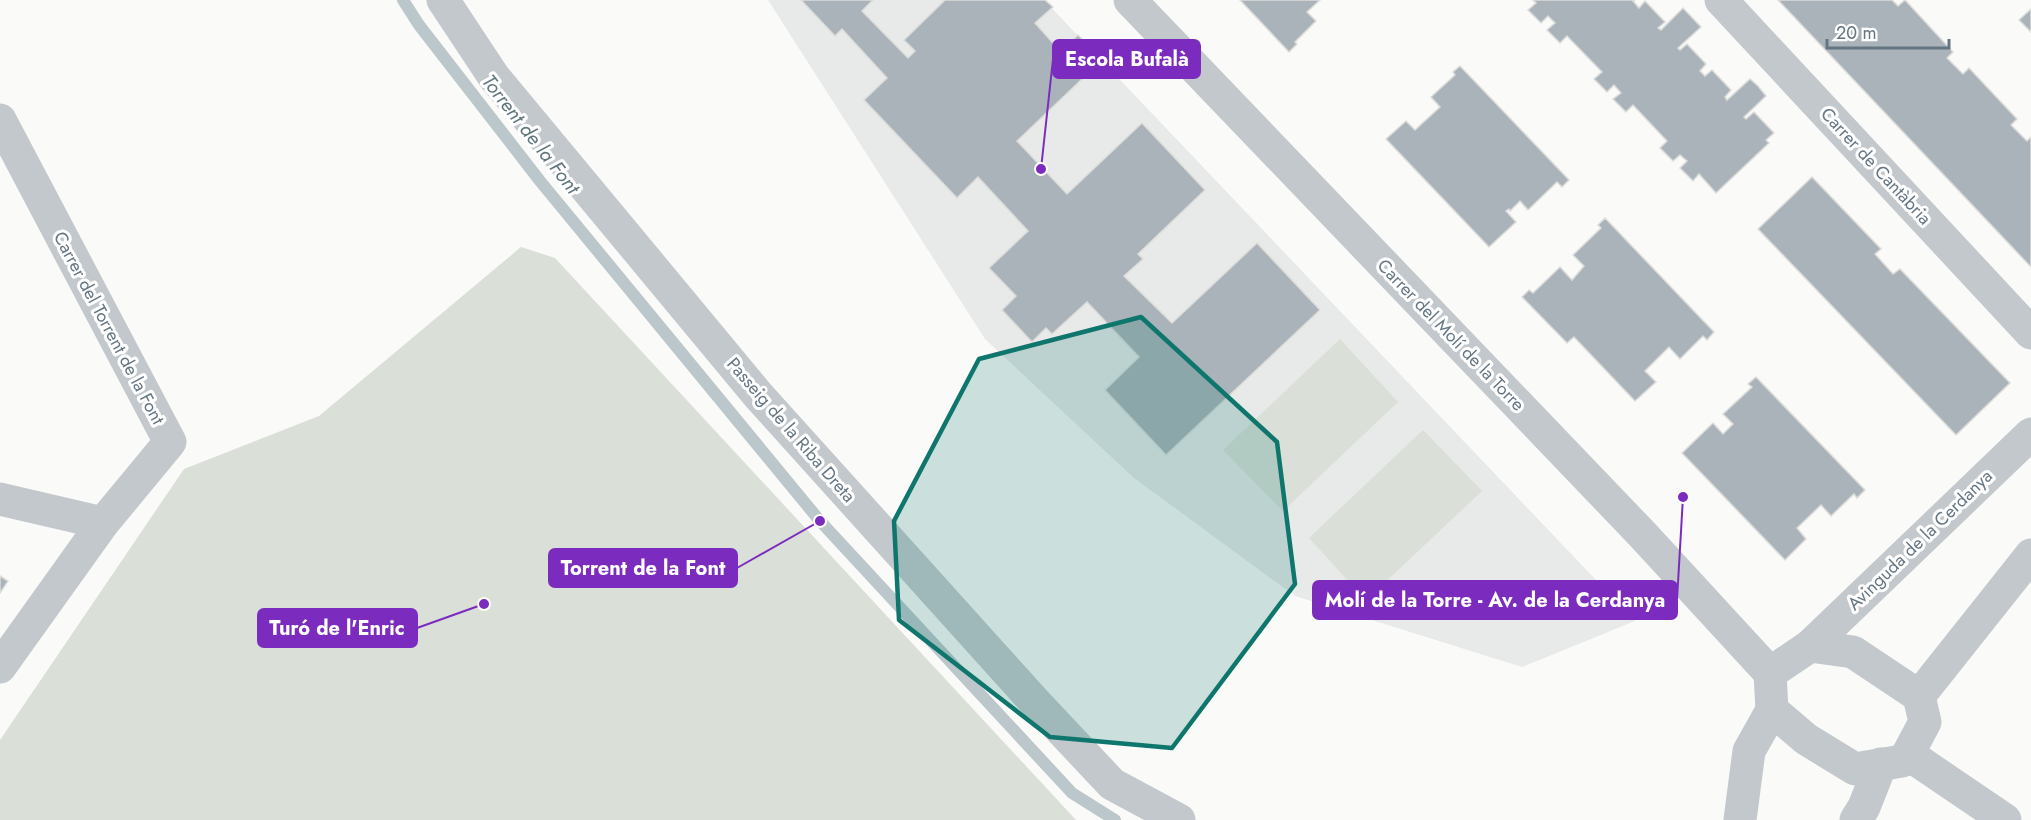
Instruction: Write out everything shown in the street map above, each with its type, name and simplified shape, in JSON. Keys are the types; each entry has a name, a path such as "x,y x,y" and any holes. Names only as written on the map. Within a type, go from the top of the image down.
{"street":[{"name":"Passeig de la Riba Dreta","path":"443,0 494,77 758,395 1034,701 1112,784 1179,820"},
{"name":"Carrer del Molí de la Torre","path":"1130,0 1642,534 1770,673"},
{"name":"Carrer de Cantàbria","path":"1721,0 2031,333"},
{"name":"Carrer del Torrent de la Font","path":"0,120 170,442 103,523"},
{"name":"Avinguda de la Cerdanya","path":"1810,646 2031,434"},
{"path":"0,500 103,523 0,667"},
{"path":"1919,696 2031,555"},
{"path":"1740,820 1749,751 1772,710 1770,673 1810,646 1853,652 1919,696 1925,722 1894,759 1856,820"},
{"path":"1772,710 1806,739 1855,769 1894,759 2005,820"}],"highlighted area":[{"path":"1141,317 1277,442 1295,584 1172,748 1050,737 899,620 894,521 979,359"}],"shaded area":[{"path":"768,0 1044,0 1635,621 1522,667 1295,596 1134,478 985,339"},
{"path":"521,247 555,258 1076,820 0,820 0,740 184,469 319,416"},
{"path":"1340,339 1398,402 1283,511 1223,450"},
{"path":"1423,430 1482,491 1366,600 1309,538"}],"building":[{"path":"801,0 873,0 862,11 908,58 915,51 904,40 945,0 1045,0 1053,7 1035,23 1061,52 1078,35 1102,60 1017,141 1067,194 1142,123 1205,190 1138,254 1143,259 1124,276 1172,323 1257,243 1320,310 1166,455 1105,390 1139,357 1087,302 1052,334 1046,328 1032,342 1002,310 1016,296 989,268 1028,231 978,177 957,198 864,100 887,78 842,29 835,36"},
{"path":"1240,0 1320,0 1307,12 1316,21 1295,42 1297,44 1289,52"},
{"path":"1533,0 1635,0 1633,1 1639,8 1645,1 1665,22 1658,28 1661,30 1683,8 1701,27 1678,48 1680,50 1687,44 1706,64 1700,71 1705,76 1712,70 1731,90 1725,97 1727,100 1750,79 1758,86 1766,96 1744,117 1746,119 1754,112 1774,133 1766,140 1769,143 1716,193 1699,174 1693,181 1680,168 1687,161 1680,155 1673,161 1660,148 1667,141 1633,105 1626,112 1613,99 1621,93 1614,85 1607,92 1594,79 1602,72 1567,36 1560,43 1547,30 1555,23 1548,16 1541,23 1528,10 1536,3"},
{"path":"1778,0 1892,0 1898,6 1905,0 1953,52 1947,58 1963,74 1969,68 2017,119 2011,125 2027,141 2031,137 2031,267"},
{"path":"2031,9 2031,32 2019,20"},
{"path":"1460,66 1569,180 1562,187 1557,182 1528,210 1520,201 1510,211 1509,209 1506,211 1516,222 1489,247 1386,139 1406,121 1415,130 1440,107 1431,97 1455,75 1453,72"},
{"path":"1812,177 1881,249 1875,254 1893,274 1900,269 2010,383 1956,435 1758,229"},
{"path":"1605,218 1714,332 1707,340 1703,336 1680,359 1669,347 1645,371 1656,382 1635,401 1574,337 1567,343 1522,297 1529,290 1533,293 1560,267 1572,280 1584,266 1573,255 1601,228 1598,225"},
{"path":"1756,377 1865,490 1857,498 1854,494 1831,516 1821,505 1797,528 1806,539 1785,560 1682,453 1713,423 1723,434 1733,424 1723,414 1752,387 1748,384"},
{"path":"0,576 8,581 0,593"}],"waterway":[{"name":"Torrent de la Font","path":"403,0 419,25 540,181 820,521 1072,793 1115,820"}],"place":[{"name":"Escola Bufalà","path":"1041,169"},
{"name":"Molí de la Torre - Av. de la Cerdanya","path":"1683,497"},
{"name":"Torrent de la Font","path":"820,521"},
{"name":"Turó de l'Enric","path":"484,604"}]}
